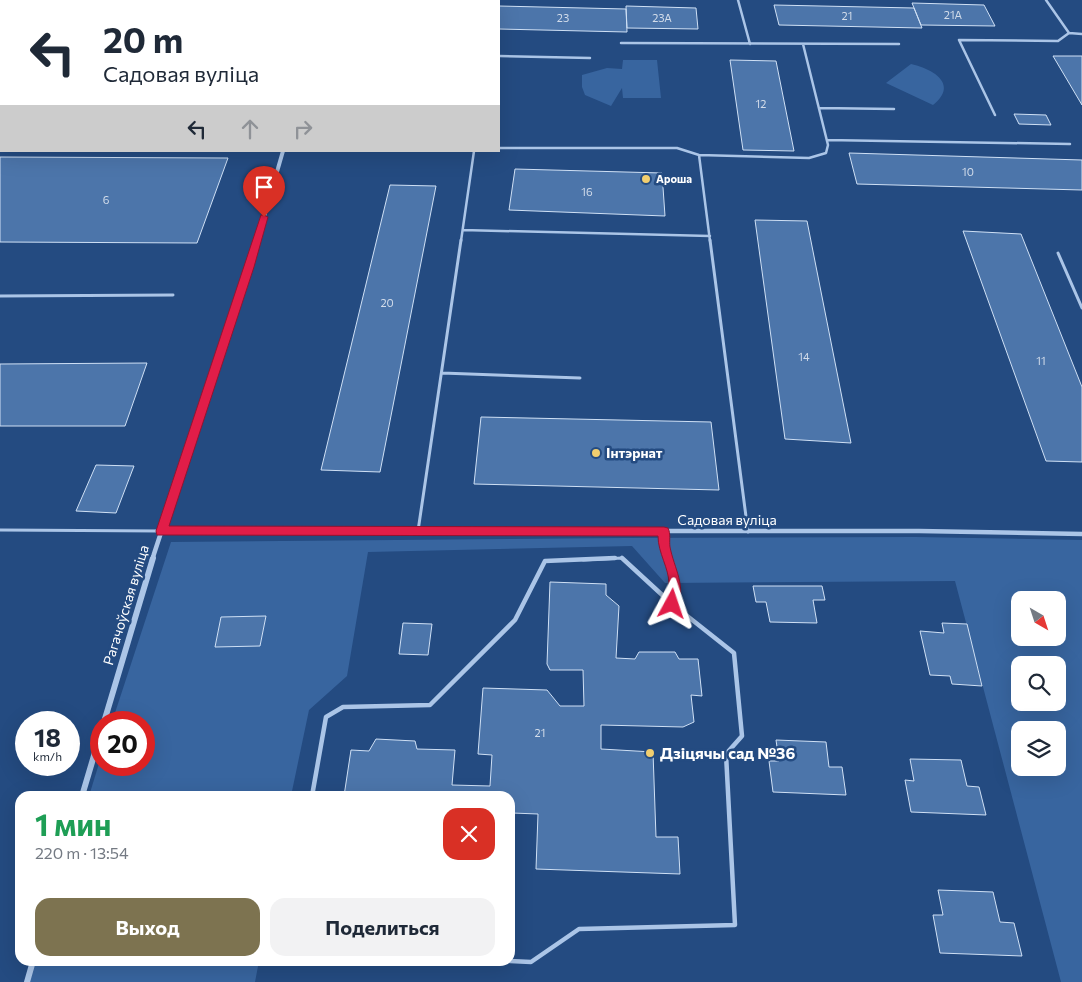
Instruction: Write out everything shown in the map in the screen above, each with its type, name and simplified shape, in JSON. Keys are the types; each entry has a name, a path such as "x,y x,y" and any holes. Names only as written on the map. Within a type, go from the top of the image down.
{"street":[{"name":"Рагачоўская вуліца","path":"107,711 161,531 249,267 283,152"},
{"name":"Садовая вуліца","path":"161,531 919,531 1082,534"},
{"path":"83,791 90,769"},
{"path":"27,982 32,966"}],"lane":[{"path":"738,0 750,44"},
{"path":"1046,0 1069,33"},
{"path":"995,115 959,40 1058,41 1069,33 1082,34"},
{"path":"621,43 899,44"},
{"path":"500,148 677,148 699,155 809,158 826,153 828,149 827,140 803,44"},
{"path":"500,56 590,58"},
{"path":"819,108 894,109"},
{"path":"827,140 1070,144"},
{"path":"418,531 474,152"},
{"path":"699,155 748,532"},
{"path":"463,230 710,236"},
{"path":"1058,253 1082,308"},
{"path":"0,296 174,295"},
{"path":"442,373 580,378"},
{"path":"0,530 161,531"},
{"path":"664,532 664,546 675,582 672,604"},
{"path":"313,791 326,717 343,707 430,705 515,620 545,561 622,558 672,604 734,653 742,736 726,754 735,925 579,929 531,962 515,961"}],"shaded area":[{"path":"623,60 657,60 661,98 623,98 622,88 611,106 585,95 582,87 582,75 607,68 622,69"},
{"path":"911,64 919,66 940,78 944,90 933,105 886,83"},
{"path":"915,537 1082,540 1082,982 1061,982 955,581 665,583 632,546 368,552 347,676 309,710 292,791 91,791 95,776 155,776 155,711 116,711 171,542"},
{"path":"34,966 258,966 255,982 29,982"}],"building":[{"path":"912,3 984,5 995,26 921,25"},
{"path":"774,5 914,8 922,28 779,25"},
{"path":"500,6 626,9 627,32 500,29"},
{"path":"626,6 696,8 698,29 627,28"},
{"path":"1053,56 1082,56 1082,105"},
{"path":"730,60 776,61 794,151 743,150"},
{"path":"1014,114 1046,115 1051,125 1019,124"},
{"path":"849,153 1082,160 1082,190 857,184"},
{"path":"0,157 228,158 197,243 0,242"},
{"path":"515,169 662,173 665,216 509,210"},
{"path":"390,185 436,186 380,472 321,470"},
{"path":"755,220 807,221 851,443 785,439"},
{"path":"963,231 1021,234 1082,387 1082,462 1046,461"},
{"path":"147,363 125,426 0,426 0,364"},
{"name":"Інтэрнат","path":"481,417 711,422 719,490 474,484"},
{"path":"96,465 134,466 116,513 76,511"},
{"path":"550,582 606,584 606,595 619,606 616,658 635,659 639,652 675,652 679,659 698,659 702,696 691,695 694,722 683,727 601,725 601,749 653,752 656,837 678,837 680,874 536,869 538,814 515,813 515,791 345,791 351,750 369,751 376,739 415,741 417,749 455,750 452,785 490,786 492,755 478,754 483,688 547,690 560,706 584,706 583,670 550,670 547,664"},
{"path":"753,586 822,586 825,600 813,600 817,623 770,622 766,602 756,602"},
{"path":"266,616 260,646 215,647 221,617"},
{"path":"403,623 432,624 428,655 399,654"},
{"path":"942,623 967,624 982,686 952,684 950,676 930,675 920,631 944,633"},
{"path":"776,740 826,742 829,767 842,767 846,795 773,792 769,761 779,761"},
{"path":"910,759 961,760 967,786 979,787 986,815 911,812 905,780 914,781"},
{"path":"938,890 993,892 1000,922 1014,923 1022,956 940,953 933,915 943,915"}],"place":[{"name":"Ароша","path":"646,179"},
{"name":"Інтэрнат","path":"596,453"},
{"name":"Дзіцячы сад №36","path":"650,753"}],"route":[{"path":"264,217 161,531 664,532 664,546 675,582 672,604"}]}
